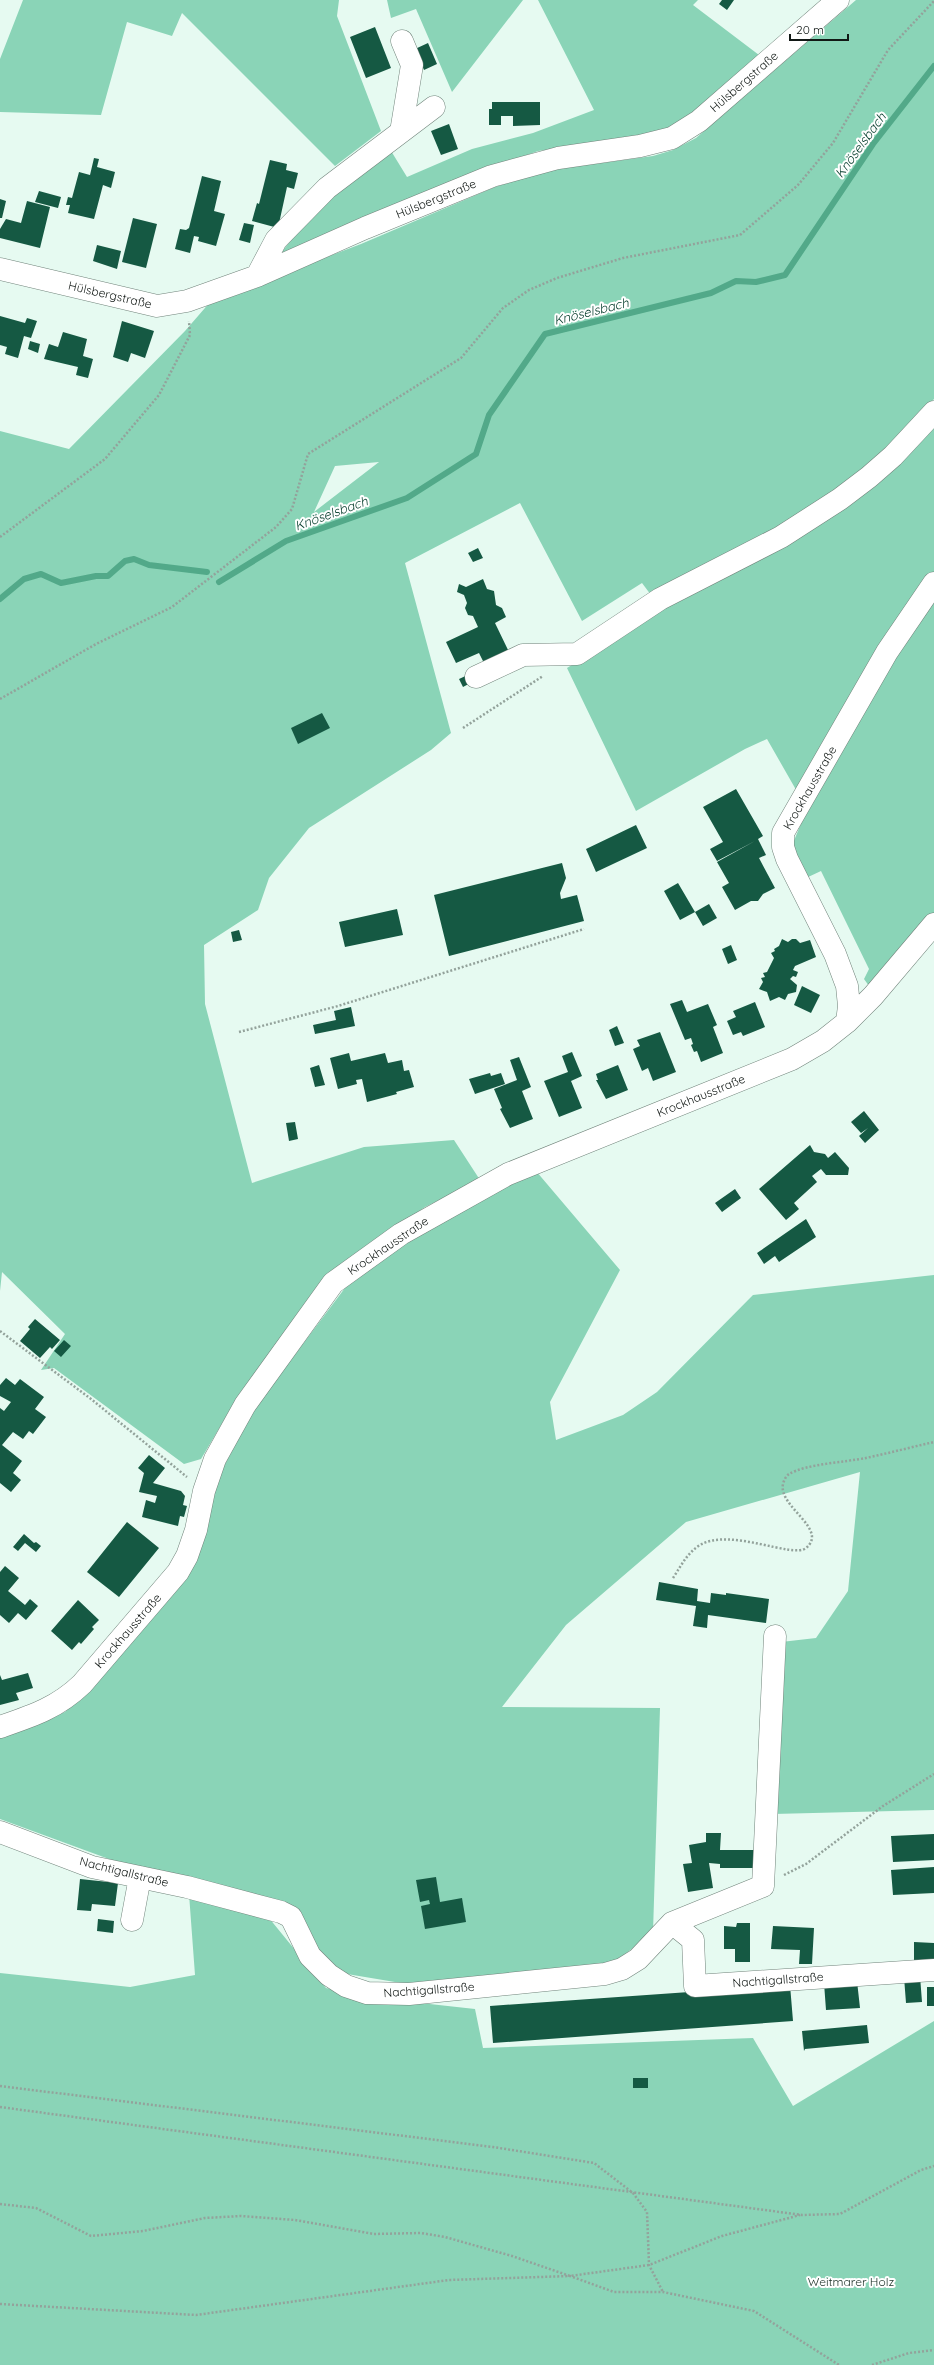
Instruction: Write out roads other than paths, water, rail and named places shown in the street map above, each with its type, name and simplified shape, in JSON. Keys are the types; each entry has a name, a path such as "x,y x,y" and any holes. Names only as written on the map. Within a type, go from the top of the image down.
{"street":[{"name":"Hülsbergstraße","path":"0,269 157,306 187,301 257,276 365,228 492,176 558,158 640,146 672,138 699,122 838,0"},
{"path":"401,132 412,65 402,41"},
{"path":"257,276 276,240 327,188 434,107"},
{"path":"476,677 523,655 576,654 660,599 781,536 840,499 869,477 893,456 934,412"},
{"name":"Krockhausstraße","path":"0,1727 41,1713 65,1700 82,1684 178,1572 187,1556 196,1530 204,1491 215,1459 246,1405 333,1283 401,1234 508,1174 792,1059 823,1041 846,1022 849,1006 847,986 835,954 788,859 784,847 784,833 887,652 934,582"},
{"path":"846,1022 874,996 934,924"},
{"name":"Nachtigallstraße","path":"0,1832 92,1866 187,1887 281,1912 291,1917 310,1956 329,1975 346,1986 367,1993 409,1994 604,1974 622,1968 638,1959 672,1923 763,1886 775,1636"},
{"path":"132,1920 140,1877"},
{"name":"Nachtigallstraße","path":"672,1923 693,1940 695,1986 934,1970"}],"waterway":[{"name":"Knöselsbach","path":"219,582 286,541 407,498 476,454 489,415 545,334 711,293 736,281 756,282 785,275 873,144 934,66"},
{"name":"Knöselsbach","path":"0,599 24,579 41,574 61,583 96,576 108,576 125,561 134,559 149,565 207,572"}],"park label":[{"name":"Weitmarer Holz","path":"851,2282"}]}
